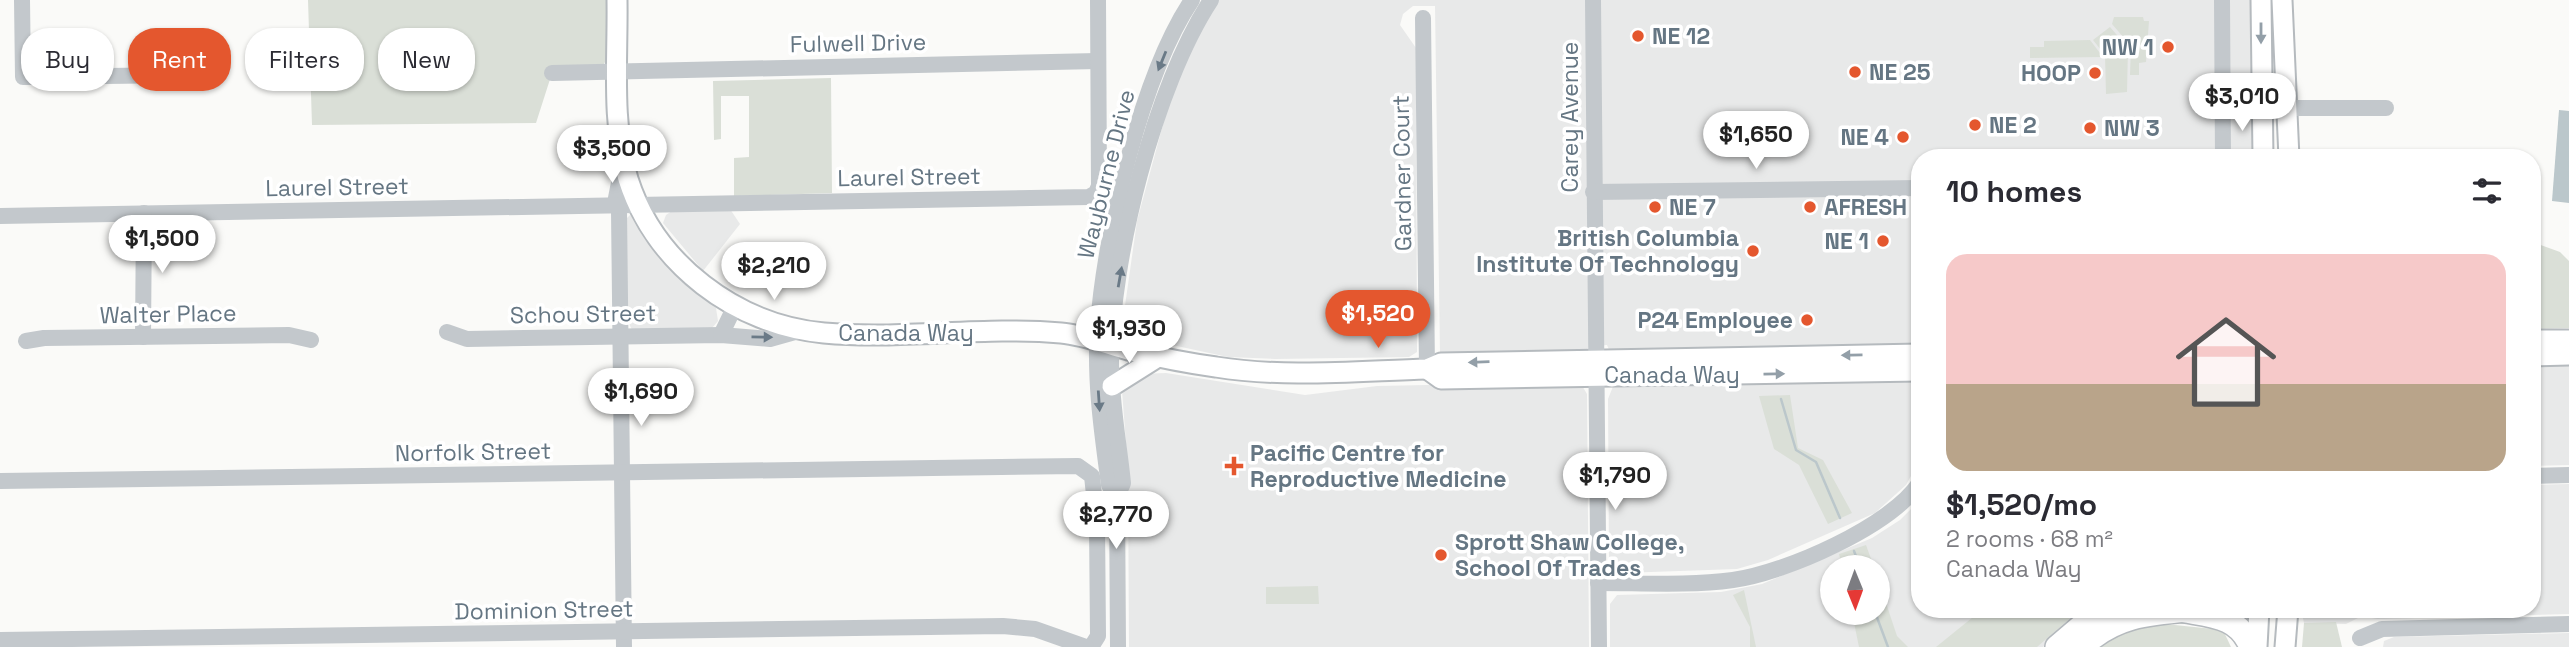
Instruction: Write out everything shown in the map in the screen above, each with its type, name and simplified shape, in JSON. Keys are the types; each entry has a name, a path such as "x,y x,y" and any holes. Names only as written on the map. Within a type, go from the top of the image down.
{"highway":[{"path":"2057,647 2091,618"},
{"path":"2082,647 2097,632 2120,619 2128,618"},
{"path":"2221,618 2232,621 2239,627 2250,647"}],"main road":[{"name":"Canada Way","path":"617,0 619,124 628,179 640,206 674,260 700,284 735,306 775,323 802,330 847,334 1059,333 1158,357 1256,371 1427,369 1441,379 1597,368 1911,354"},
{"path":"2261,0 2263,149"},
{"path":"2282,0 2288,149"},
{"path":"2541,340 2569,340"},
{"path":"2541,356 2569,355"},
{"path":"1112,386 1158,357"},
{"name":"Canada Way","path":"1597,368 1911,371"},
{"path":"2257,647 2259,618"},
{"path":"2285,647 2287,618"}],"street":[{"path":"22,0 23,77 128,76"},
{"path":"1098,0 1098,61"},
{"name":"Wayburne Drive","path":"1116,497 1109,485 1098,399 1104,343 1118,289 1140,178 1192,0"},
{"name":"Wayburne Drive","path":"1181,35 1211,0"},
{"name":"Carey Avenue","path":"1593,0 1599,647"},
{"path":"2222,0 2223,149"},
{"name":"Gardner Court","path":"1423,18 1427,369"},
{"name":"Fulwell Drive","path":"552,73 1098,61"},
{"name":"Laurel Street","path":"0,216 590,207 598,211 640,206 1086,197 1094,194 1099,186 1098,61"},
{"path":"2286,108 2386,108"},
{"path":"624,157 617,207 624,639"},
{"path":"1593,192 1911,188"},
{"path":"143,337 144,213"},
{"path":"721,335 735,306"},
{"name":"Schou Street","path":"447,332 467,339 721,335 770,339 802,330"},
{"name":"Walter Place","path":"26,341 44,338 289,335 311,340"},
{"name":"Wayburne Drive","path":"1104,343 1112,386 1123,483 1116,497 1118,647"},
{"name":"Norfolk Street","path":"0,481 1073,466 1091,476 1096,503 1098,636 1088,647"},
{"path":"2541,476 2569,475"},
{"path":"1598,583 1703,583 1756,576 1874,526 1901,506 1911,493"},
{"path":"2360,638 2382,629 2569,624"},
{"name":"Dominion Street","path":"0,640 624,639 1017,627 1039,630 1088,647"}],"shaded area":[{"path":"308,0 607,0 607,58 604,64 552,73 536,123 312,125 311,91 364,91 364,28 309,28"},
{"path":"1219,0 2255,0 2256,149 1911,149 1911,349 1610,352 1607,345 1589,346 1586,352 1440,353 1435,6 1413,6 1403,14 1400,25 1416,48 1417,352 1409,357 1228,357 1144,339 1128,334 1122,327 1137,221 1169,102 1192,46"},
{"path":"2114,17 2143,17 2144,21 2149,21 2146,62 2139,63 2139,75 2130,75 2131,46 2112,24"},
{"path":"2110,27 2128,48 2127,92 2106,94 2105,55 2093,40"},
{"path":"2090,40 2103,57 2030,58 2030,47 2044,47 2044,41"},
{"path":"831,78 832,193 734,196 734,158 749,157 749,96 721,96 721,139 714,140 713,81"},
{"path":"2559,110 2569,111 2569,203 2552,201"},
{"path":"730,209 740,224 703,271 663,223 666,215 672,211"},
{"path":"630,215 635,217 669,266 716,308 718,321 712,328 632,330 625,315 626,219"},
{"path":"2541,245 2560,252 2569,261 2569,328 2541,329"},
{"path":"2569,360 2569,465 2541,466 2541,361"},
{"path":"1166,373 1305,395 1377,386 1570,382 1581,384 1587,394 1589,647 1129,647 1128,471 1122,390 1140,374"},
{"path":"1911,377 1911,476 1906,485 1875,513 1768,560 1737,569 1622,573 1612,568 1609,560 1608,399 1614,384 1622,381 1658,386"},
{"path":"1790,395 1798,448 1823,460 1852,513 1828,524 1799,465 1774,449 1759,396"},
{"path":"2569,484 2569,614 2541,615 2541,485"},
{"path":"1911,509 1911,618 2077,618 2043,647 1610,647 1610,604 1617,595 1721,592 1762,584 1820,560 1820,625 1890,625 1890,555 1831,555 1872,538 1900,520"},
{"path":"1866,545 1870,555 1839,555"},
{"path":"1318,586 1319,604 1266,604 1266,587"},
{"path":"1744,590 1756,647 1750,647 1750,627 1733,595"},
{"path":"1890,615 1897,636 1908,647 1859,647 1854,625 1890,625"},
{"path":"1972,618 2071,618 2037,647 1936,647"},
{"path":"2303,618 2358,618 2346,624 2304,623"},
{"path":"2336,622 2342,647 2302,647 2304,623"},
{"path":"2165,624 2223,630 2231,647 2097,647 2121,633"},
{"path":"2569,633 2569,647 2383,647 2384,641 2394,637"}],"waterway":[{"path":"1781,399 1796,450 1816,462 1840,518"},
{"path":"1854,551 1856,555"},
{"path":"1880,625 1888,647"}],"place":[{"name":"NE 12","path":"1638,36"},
{"name":"NW 1","path":"2168,47"},
{"name":"NE 25","path":"1855,72"},
{"name":"HOOP","path":"2095,73"},
{"name":"NE 2","path":"1975,125"},
{"name":"NW 3","path":"2090,128"},
{"name":"NE 4","path":"1903,137"},
{"name":"NE 7","path":"1655,207"},
{"name":"AFRESH","path":"1810,207"},
{"name":"NE 1","path":"1883,241"},
{"name":"British Columbia Institute Of Technology","path":"1753,251"},
{"name":"P24 Employee","path":"1807,320"},
{"name":"Pacific Centre for Reproductive Medicine","path":"1234,466"},
{"name":"Sprott Shaw College, School Of Trades","path":"1441,555"}]}
